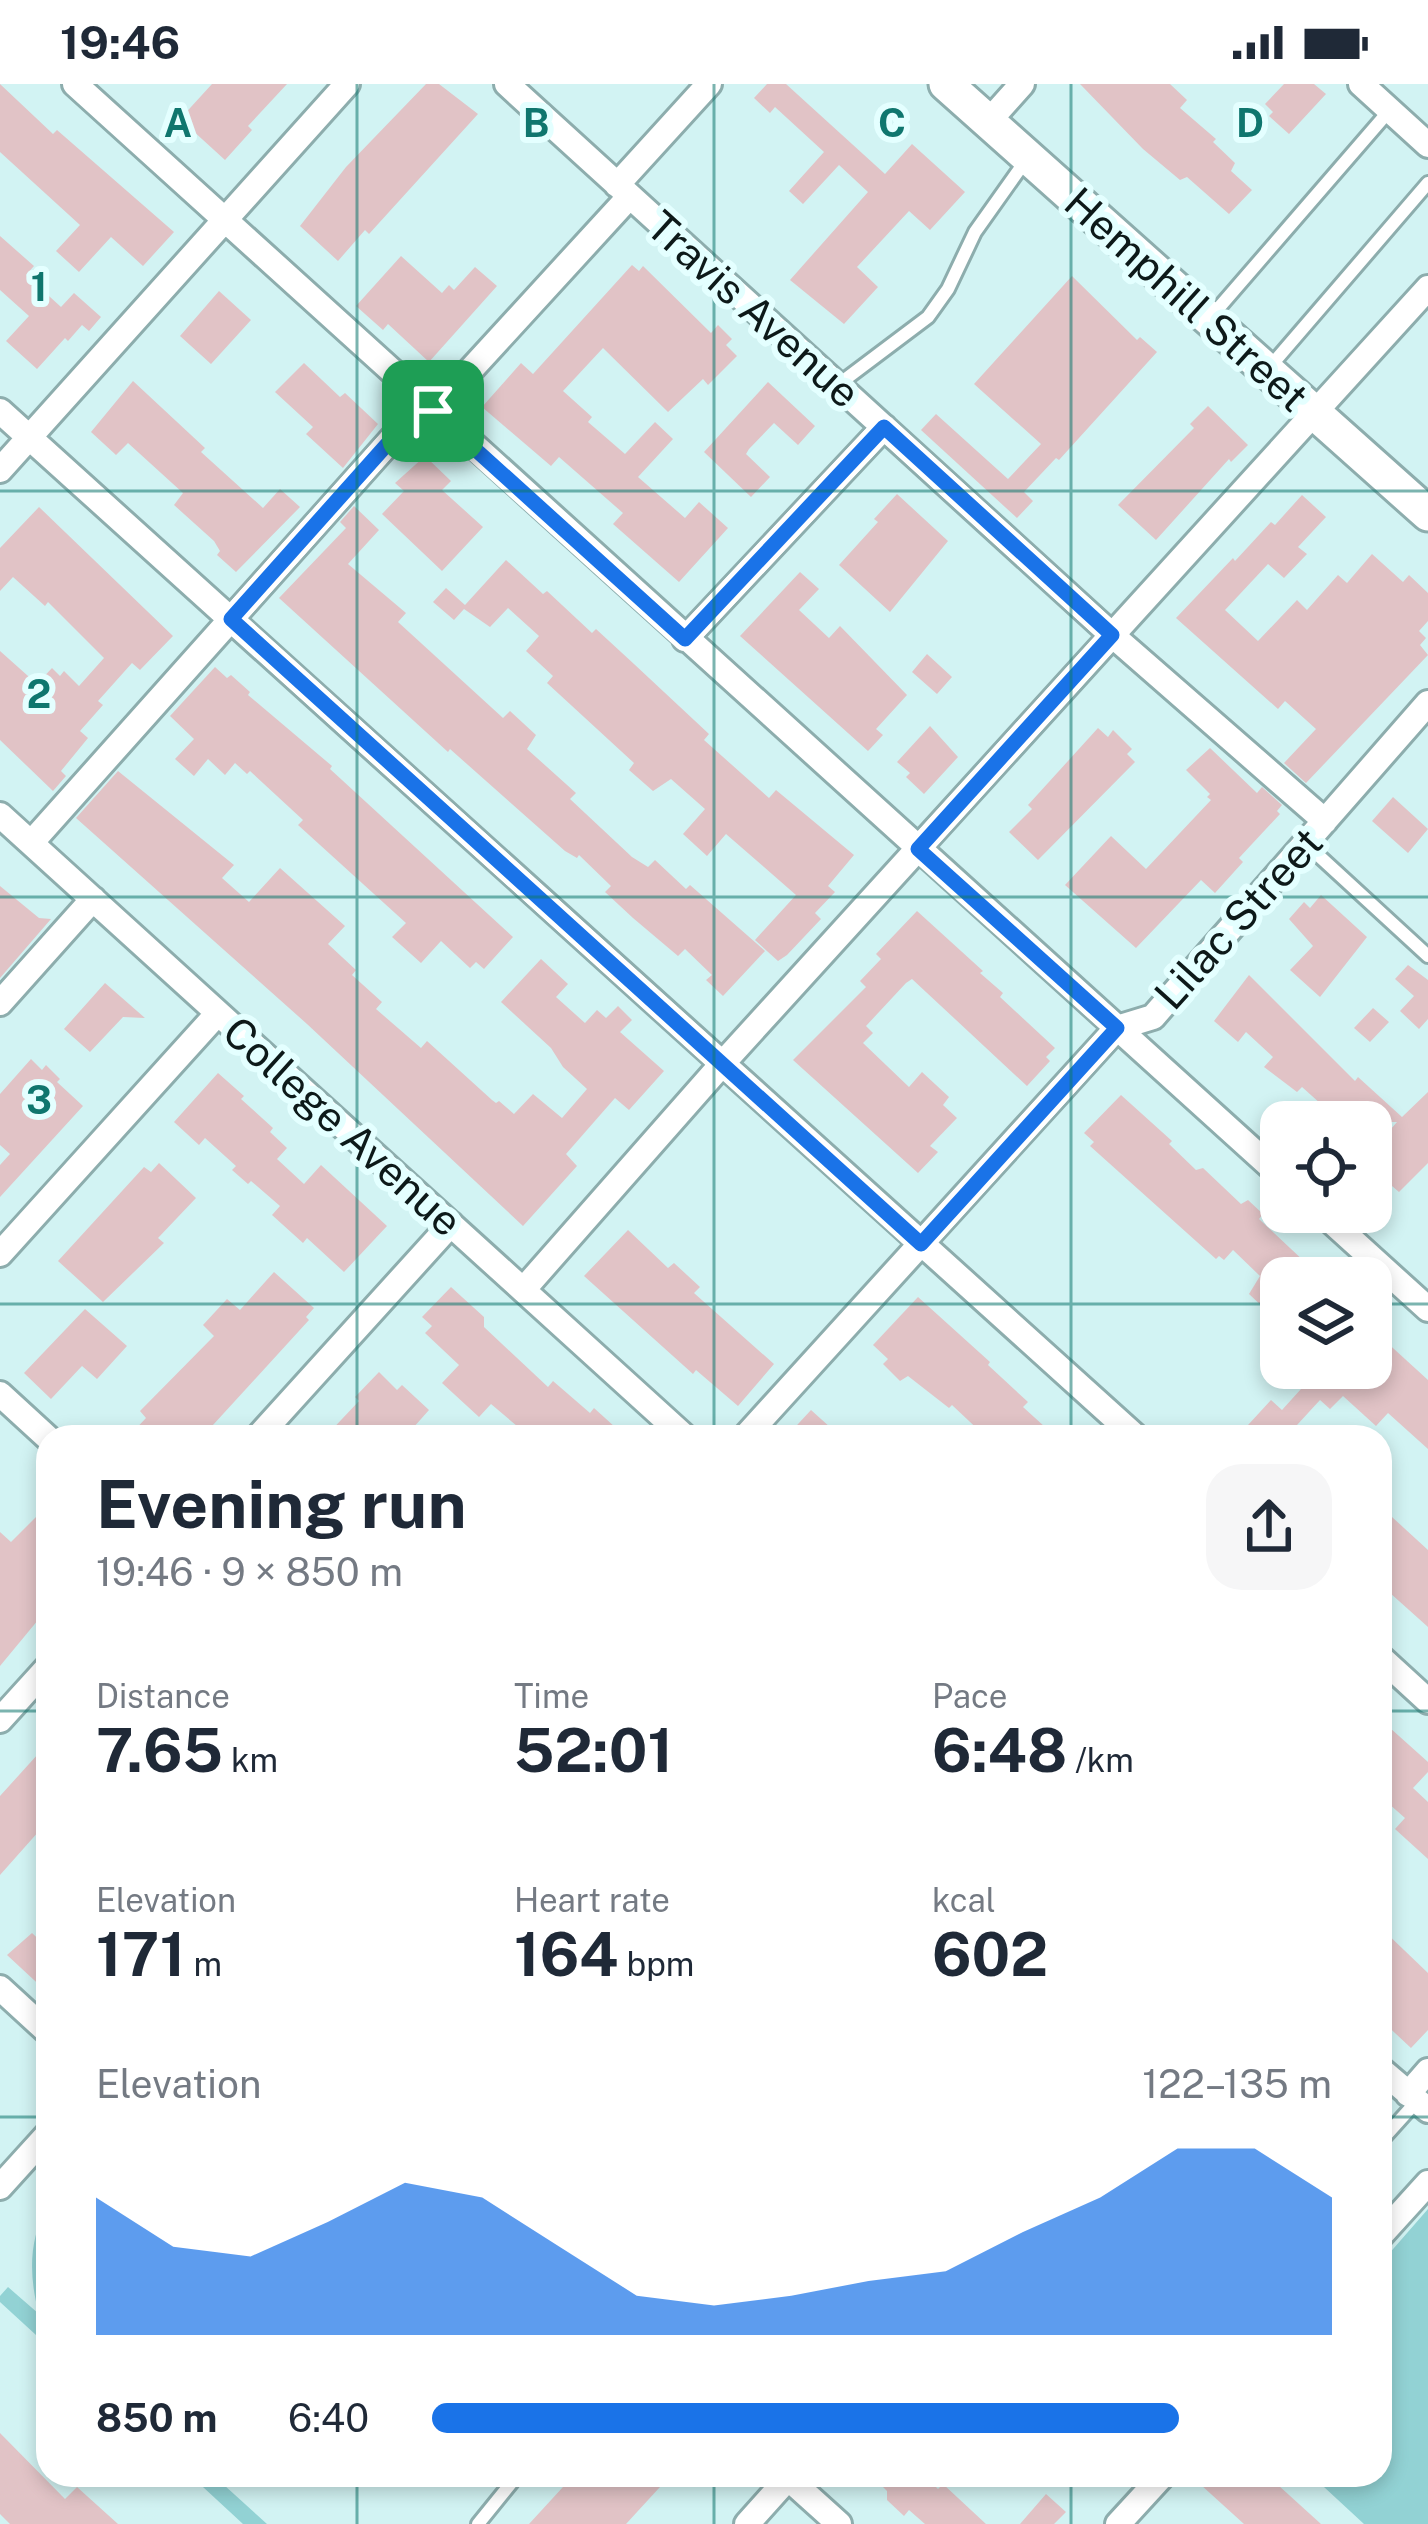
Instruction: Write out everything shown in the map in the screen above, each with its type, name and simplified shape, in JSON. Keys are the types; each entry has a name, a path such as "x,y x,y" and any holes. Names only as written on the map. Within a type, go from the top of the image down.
{"main road":[{"name":"Hemphill Street","path":"946,84 1428,514"}],"street":[{"path":"75,84 1260,1157"},
{"path":"0,470 347,84"},
{"name":"Travis Avenue","path":"506,84 1112,635 1325,821"},
{"path":"32,843 624,190 709,84"},
{"path":"988,122 1022,84"},
{"path":"1361,84 1428,145"},
{"path":"523,1290 722,1064 1428,288"},
{"path":"0,411 1123,1425"},
{"path":"685,639 884,427"},
{"name":"Lilac Street","path":"757,1425 1117,1028 1153,1017 1428,704"},
{"name":"College Avenue","path":"0,814 667,1425"},
{"path":"0,1003 93,898"},
{"path":"0,1254 218,1013"},
{"path":"268,1425 451,1224"},
{"path":"1344,1233 1428,1309"},
{"path":"0,1394 36,1427"},
{"path":"1392,1668 1428,1701"},
{"path":"0,1720 36,1680"},
{"path":"0,1988 36,2021"},
{"path":"1392,2079 1418,2102 1428,2072"},
{"path":"0,2187 36,2147"},
{"path":"1392,2223 1428,2183"},
{"path":"747,2524 779,2487"},
{"path":"800,2487 839,2524"},
{"path":"1118,2524 1152,2487"}],"lane":[{"path":"1209,319 1390,110"},
{"path":"838,385 928,317 976,232 1028,157"},
{"path":"1267,370 1428,183"},
{"path":"1306,844 1428,956"},
{"path":"1392,2129 1418,2102"},
{"path":"478,2524 508,2487"}],"shaded area":[{"path":"1428,2209 1428,2524 1364,2524 1324,2487 1392,2487 1392,2250"},
{"path":"36,2237 36,2300 33,2286"},
{"path":"8,2287 36,2311 36,2335 0,2302"},
{"path":"203,2487 226,2487 267,2524 243,2524"}],"building":[{"path":"0,84 53,134 57,130 174,232 143,266 111,237 79,272 56,251 80,225 0,152"},
{"path":"212,84 287,84 248,126 252,130 225,160 180,119"},
{"path":"426,84 439,84 478,114 369,234 365,230 338,261 300,226 346,167"},
{"path":"767,84 786,84 885,174 912,144 965,192 930,230 909,211 857,267 878,287 844,324 790,280 868,192 839,165 803,204 789,191 824,152 775,107 770,113 754,98"},
{"path":"1080,84 1170,84 1187,100 1180,108 1216,139 1213,142 1235,163 1231,171 1252,190 1229,214 1187,177 1180,180 1143,149"},
{"path":"1284,84 1314,84 1326,94 1289,134 1269,116 1273,112 1265,104"},
{"path":"0,236 34,266 26,275 61,307 74,293 101,317 89,331 82,325 68,341 65,338 37,369 6,341 29,316 0,290"},
{"path":"401,256 442,293 449,285 454,290 475,267 497,286 429,362 388,324 383,330 356,306"},
{"path":"632,265 639,271 643,266 711,333 718,325 732,339 726,345 737,356 708,385 703,379 668,412 603,348 563,391 592,417 588,422 625,454 655,422 673,439 638,477 685,518 699,502 728,528 679,582 613,524 623,513 559,457 551,466 482,407 521,363 533,374"},
{"path":"1072,276 1137,340 1140,337 1157,352 1024,492 1033,501 1017,518 921,430 936,414 1008,479 1041,444 974,384"},
{"path":"219,291 251,320 211,364 180,336"},
{"path":"304,363 378,424 343,468 306,434 313,427 275,392"},
{"path":"133,381 263,508 280,489 300,507 236,572 217,555 220,551 214,541 174,505 183,493 128,443 116,455 91,432"},
{"path":"768,382 815,426 798,445 774,423 749,449 746,454 770,477 751,497 704,452"},
{"path":"1208,406 1248,445 1231,462 1229,459 1156,540 1118,505 1194,428 1190,424"},
{"path":"425,456 451,481 442,490 483,527 442,571 382,514 404,491 395,483"},
{"path":"897,494 948,541 890,612 839,565"},
{"path":"1302,495 1326,517 1298,547 1307,554 1284,578 1268,564 1225,610 1258,641 1297,600 1307,610 1338,575 1347,583 1372,554 1403,582 1409,575 1428,593 1428,621 1419,631 1426,638 1420,645 1428,655 1306,783 1284,763 1316,729 1285,701 1278,709 1176,618"},
{"path":"354,506 379,530 348,564 406,613 398,622 503,718 510,711 536,735 527,749 576,793 570,799 632,857 648,867 655,860 765,951 723,996 706,980 712,975 685,949 678,956 633,918 605,892 611,886 579,855 565,851 450,749 448,752 279,598 346,528 340,522"},
{"path":"39,507 173,636 140,670 132,663 98,701 103,705 80,731 88,738 61,771 66,776 53,791 0,740 0,651 37,684 52,668 60,676 64,671 79,686 104,658 48,602 45,606 13,577 0,591 0,548"},
{"path":"506,560 592,633 596,629 709,734 704,740 769,798 776,790 854,855 828,886 835,892 815,913 821,919 787,955 778,961 755,940 796,895 726,834 707,856 683,834 705,809 671,779 653,791 629,770 634,763 547,683 553,676 526,651 539,636 508,608 490,627 464,609 454,620 433,602 446,588 465,605"},
{"path":"800,572 819,589 799,610 829,638 840,626 907,695 876,729 883,735 868,751 740,636"},
{"path":"927,654 952,677 937,694 912,672"},
{"path":"215,667 227,678 231,675 332,766 513,937 484,969 476,962 470,968 441,941 421,963 392,937 406,923 298,825 303,820 250,771 247,774 235,763 225,775 208,759 194,776 175,759 194,739 170,716"},
{"path":"930,726 958,757 924,794 897,762"},
{"path":"1098,728 1108,737 1113,730 1132,749 1127,754 1135,762 1038,860 1009,832"},
{"path":"1210,748 1257,793 1262,787 1282,805 1280,814 1239,858 1243,862 1215,893 1201,880 1136,948 1065,885 1111,836 1146,869 1211,800 1186,770"},
{"path":"118,771 234,865 222,878 249,902 280,868 345,926 328,944 382,1002 376,1009 421,1048 427,1041 514,1114 533,1094 562,1118 587,1089 501,1002 541,959 568,984 556,997 585,1023 597,1010 606,1018 618,1006 632,1020 620,1032 664,1071 629,1110 615,1098 566,1154 577,1166 523,1226 76,818"},
{"path":"1393,797 1428,829 1408,853 1372,821"},
{"path":"0,886 39,918 51,919 0,978"},
{"path":"1321,895 1367,937 1320,997 1290,970 1313,946 1289,919 1304,902 1310,908"},
{"path":"917,911 983,971 980,973 1003,993 1000,997 1055,1048 1046,1057 1050,1061 1027,1086 912,979 906,983 866,1026 873,1033 863,1043 909,1087 922,1072 949,1097 943,1105 957,1118 930,1146 938,1152 918,1173 793,1060 866,987 860,981 881,959 876,954"},
{"path":"1408,965 1428,980 1428,1019 1419,1029 1400,1011 1414,996 1395,979"},
{"path":"1249,975 1355,1081 1358,1077 1384,1101 1318,1101 1302,1087 1297,1092 1264,1067 1273,1057 1246,1032 1238,1042 1214,1021"},
{"path":"105,983 145,1018 123,1017 90,1052 64,1029"},
{"path":"1373,1008 1389,1022 1370,1042 1354,1028"},
{"path":"31,1059 42,1070 46,1065 83,1106 0,1197 0,1165 10,1154 0,1145 0,1094"},
{"path":"218,1073 273,1128 270,1132 287,1148 277,1159 304,1184 321,1165 387,1226 344,1272 307,1238 303,1243 272,1215 280,1206 232,1170 236,1166 205,1138 199,1145 174,1122"},
{"path":"1428,1092 1428,1163 1399,1192 1392,1186 1392,1128 1397,1122 1392,1122 1392,1108 1402,1117"},
{"path":"1121,1095 1196,1170 1203,1168 1241,1204 1248,1200 1260,1211 1260,1233 1274,1233 1300,1257 1260,1257 1260,1276 1233,1250 1224,1260 1216,1259 1090,1146 1094,1142 1084,1133"},
{"path":"159,1163 196,1198 158,1238 164,1243 103,1302 58,1261 144,1167 151,1172"},
{"path":"628,1230 668,1268 674,1263 700,1287 694,1293 774,1364 738,1406 696,1370 693,1374 584,1276"},
{"path":"274,1272 314,1308 306,1317 309,1320 213,1425 139,1425 146,1418 140,1411 214,1336 203,1325 227,1299 240,1310"},
{"path":"1260,1276 1260,1304 1249,1294"},
{"path":"451,1287 484,1317 484,1327 548,1387 553,1381 590,1413 594,1408 613,1425 516,1425 491,1404 479,1417 442,1383 459,1365 425,1333 432,1326 422,1317"},
{"path":"918,1297 990,1362 1028,1402 1023,1407 1043,1425 973,1425 908,1376 900,1381 883,1364 888,1359 873,1345"},
{"path":"85,1309 127,1346 97,1379 82,1366 51,1399 24,1373"},
{"path":"1392,1347 1428,1380 1428,1449 1388,1413 1375,1425 1343,1396 1330,1409 1320,1400 1297,1425 1248,1425 1271,1400 1282,1410 1301,1389 1392,1389"},
{"path":"379,1372 429,1410 416,1425 336,1425 359,1401 355,1397"},
{"path":"811,1410 828,1425 797,1425"},
{"path":"36,1517 36,1622 0,1666 0,1532 11,1542"},
{"path":"1392,1517 1428,1550 1428,1627 1392,1595"},
{"path":"1392,1730 1428,1762 1428,1772 1413,1788 1428,1802 1428,1859 1395,1829 1405,1818 1392,1807"},
{"path":"36,1756 36,1834 0,1875 0,1796"},
{"path":"32,1933 36,1937 36,1982 7,1955"},
{"path":"1392,1938 1428,1973 1428,2030 1411,2048 1392,2030"},
{"path":"0,2433 36,2470 36,2487 53,2487 65,2499 77,2487 118,2524 10,2524 0,2514"},
{"path":"563,2487 660,2487 626,2524 529,2524"},
{"path":"883,2487 946,2487 986,2524 925,2524 909,2510 904,2516 887,2500"},
{"path":"1203,2487 1280,2487 1321,2524 1244,2524"},
{"path":"1046,2494 1066,2512 1054,2524 1020,2524"}],"route":[{"path":"424,403 433,411 685,639 884,427 1112,635 918,849 1117,1028 921,1244 231,619 424,403"}]}
